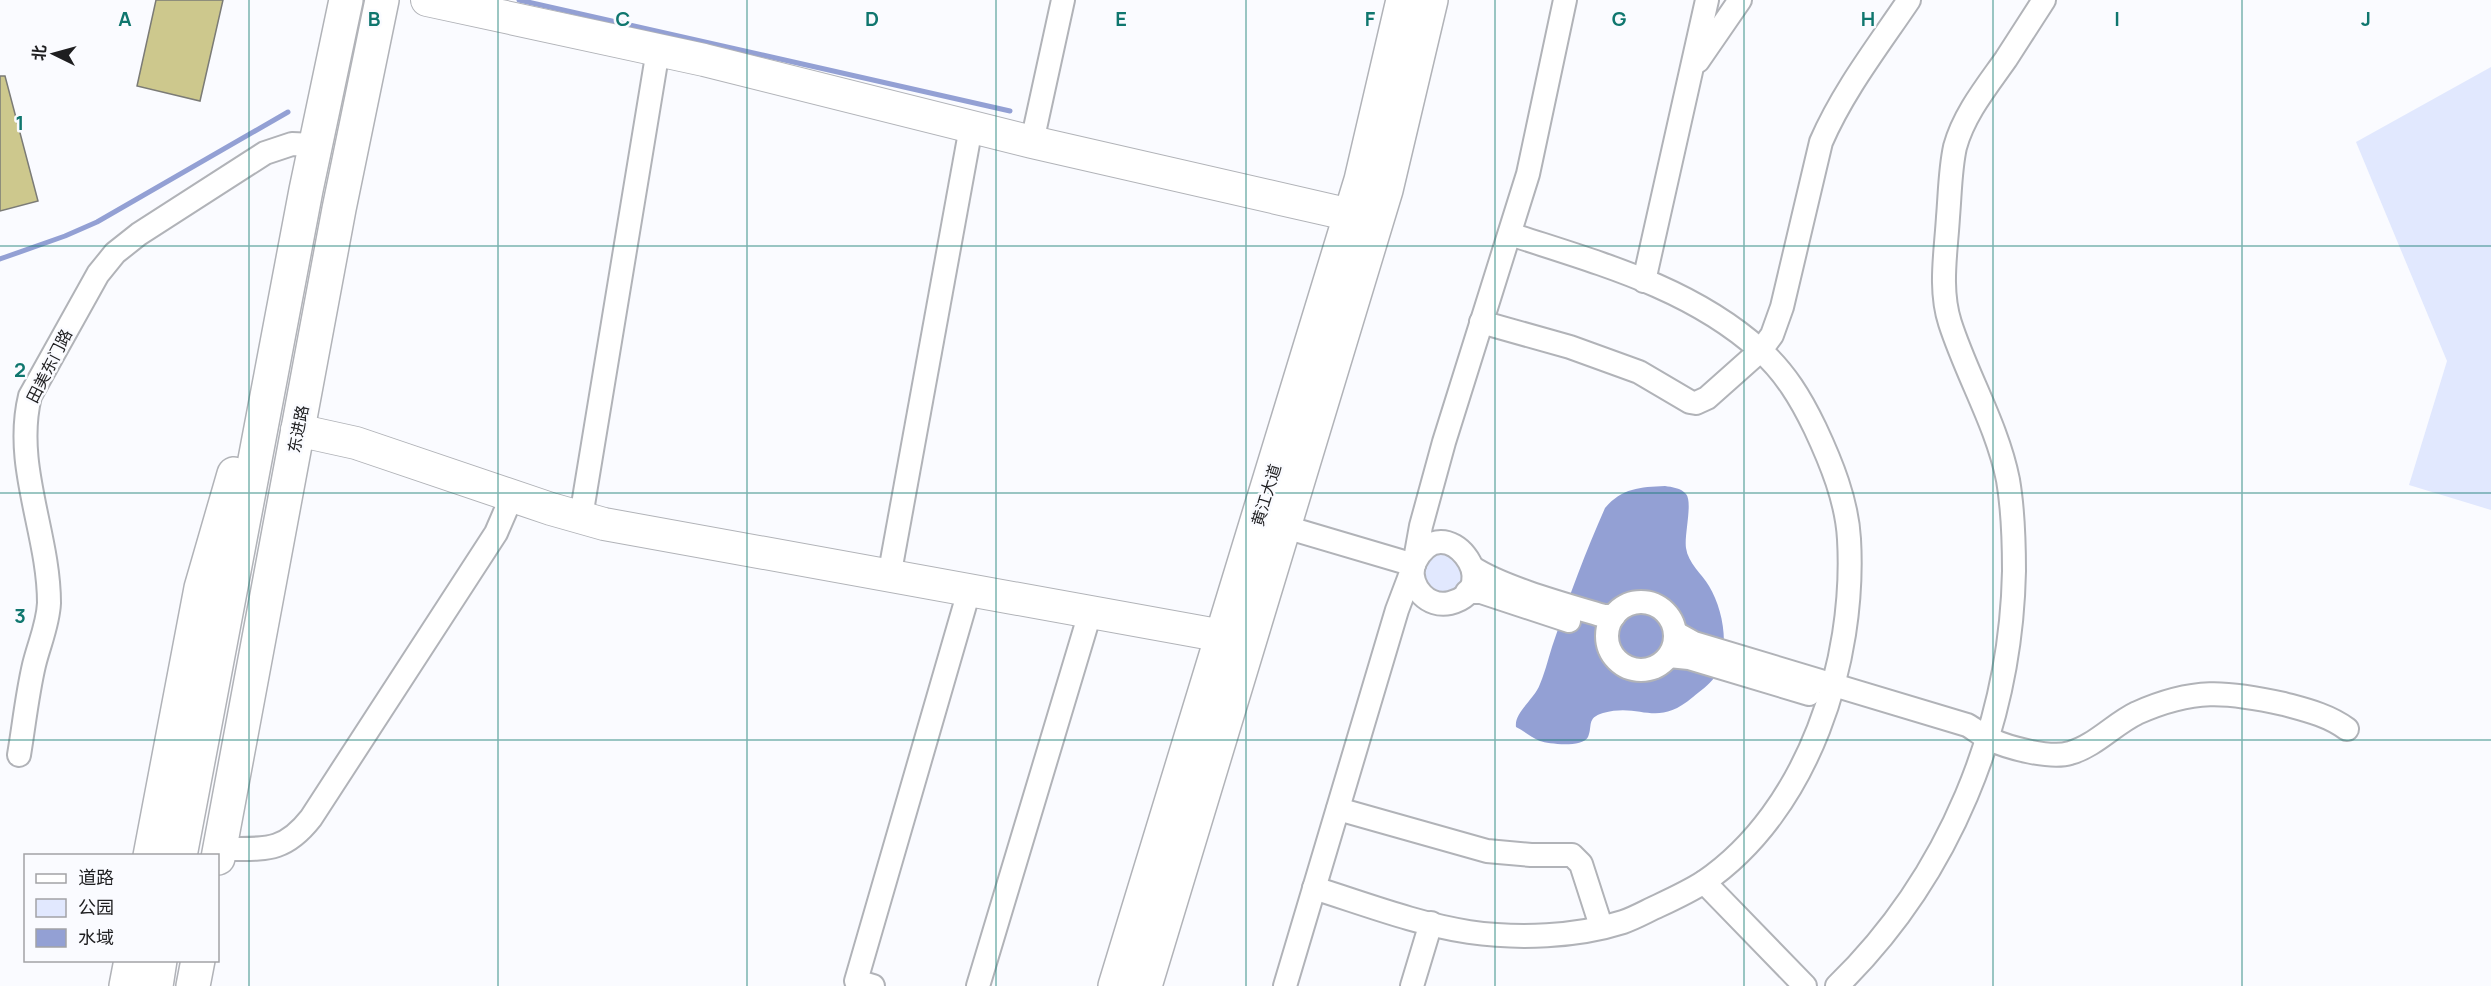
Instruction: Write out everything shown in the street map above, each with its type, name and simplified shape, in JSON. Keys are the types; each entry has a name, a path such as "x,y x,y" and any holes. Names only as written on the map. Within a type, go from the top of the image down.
{"main road":[{"path":"318,130 329,16 328,0"},
{"path":"180,854 318,130 346,0"},
{"name":"东进路","path":"218,854 297,430 382,0"},
{"name":"黄江大道","path":"1144,986 1272,523 1361,180 1403,0"},
{"name":"黄江大道","path":"1115,986 1223,636 1272,523 1386,190 1431,0"},
{"path":"150,854 184,668 213,542 280,327"},
{"path":"126,986 131,962"},
{"path":"156,986 160,962"},
{"path":"194,986 198,962"}],"street":[{"path":"427,0 658,50 1032,142 1350,216"},
{"path":"1032,142 1062,0"},
{"path":"1285,986 1397,610 1414,565 1425,549 1446,543 1457,546 1466,553 1473,568 1473,579 1467,592 1451,603 1441,604 1429,600 1417,589 1413,579 1414,565 1421,526 1438,463 1527,174 1565,0"},
{"path":"1644,281 1707,0"},
{"path":"1691,72 1740,0"},
{"path":"1481,322 1570,347 1639,372 1682,398 1696,403 1707,398 1761,350 1772,335 1782,307 1821,142 1847,91 1909,0"},
{"path":"1837,986 1890,926 1923,880 1952,829 1989,739 2009,646 2014,540 2008,480 1996,437 1950,324 1943,281 1951,177 1956,145 1975,103 2044,0"},
{"path":"581,517 658,50"},
{"path":"889,577 971,127"},
{"name":"田美东门路","path":"19,755 28,691 47,623 49,604 47,579 25,455 24,435 30,396 99,274 115,253 138,234 265,153 292,144 318,130"},
{"path":"1314,888 1467,932 1554,934 1623,922 1704,882 1768,821 1791,785 1813,742 1831,692 1841,648 1847,596 1849,537 1838,484 1821,441 1796,390 1761,350 1713,314 1673,291 1510,234"},
{"path":"297,430 356,443 581,517 666,536 1223,636"},
{"path":"218,854 272,848 287,843 299,834 496,533 512,496"},
{"path":"1272,523 1414,565"},
{"path":"1473,568 1594,629 1610,626 1626,605 1648,602 1667,613 1676,633 1675,644 1669,656 1654,668 1643,671 1632,669 1622,665 1614,657 1610,626"},
{"path":"873,986 856,981 969,591"},
{"path":"1467,592 1481,592 1544,605"},
{"path":"978,986 1090,613"},
{"path":"1676,633 1723,660"},
{"path":"1669,656 1723,660 1831,692 1967,725 1989,739 2043,753 2070,753 2115,725 2159,705 2198,694 2224,693 2305,709 2337,722 2347,729"},
{"path":"1338,808 1487,851 1531,855 1572,855 1581,864 1601,926"},
{"path":"1704,882 1804,986"},
{"path":"1412,986 1431,923"}],"green space":[{"path":"2491,67 2491,510 2409,485 2447,361 2356,142"},
{"path":"1437,552 1458,557 1464,581 1448,595 1432,592 1423,575 1424,567"}],"water":[{"path":"1665,486 1682,490 1688,498 1687,553 1709,586 1722,619 1723,656 1714,678 1693,697 1668,711 1648,713 1617,710 1598,715 1592,720 1588,737 1579,743 1558,744 1537,739 1516,727 1516,722 1540,684 1572,590 1605,508 1618,496 1632,490"}],"building":[{"path":"156,0 223,0 200,101 137,86"},
{"path":"0,76 5,76 38,201 0,211"}],"waterway":[{"path":"519,0 1010,111"},
{"path":"0,259 97,222 288,112"}]}
